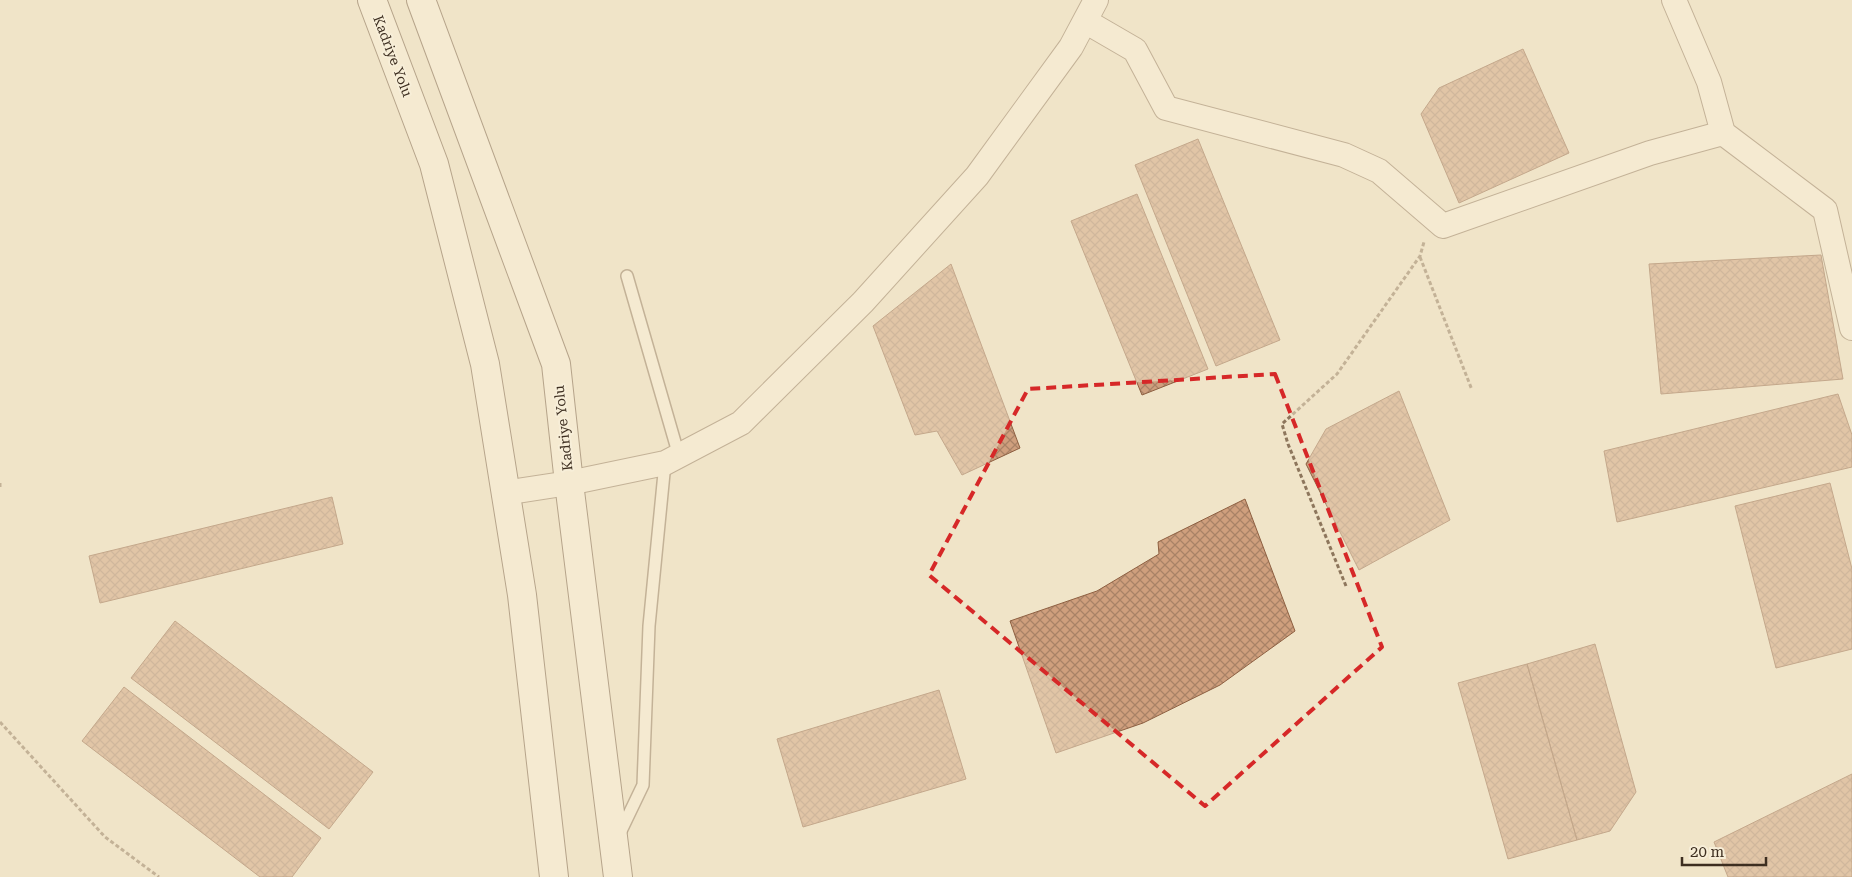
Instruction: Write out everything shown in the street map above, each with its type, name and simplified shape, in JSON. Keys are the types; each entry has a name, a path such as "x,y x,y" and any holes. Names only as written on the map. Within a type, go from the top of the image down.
{"main road":[{"name":"Kadriye Yolu","path":"372,0 434,164 486,364 504,493 522,595 554,877"},
{"name":"Kadriye Yolu","path":"421,0 556,364 618,877"}],"street":[{"path":"504,493 569,483 672,459 741,423 863,302 977,176 1071,47 1096,0"},
{"path":"1674,0 1709,82 1723,133 1825,210 1852,328"},
{"path":"1085,21 1135,50 1166,108 1344,155 1379,171 1443,226 1650,154 1723,133"}],"lane":[{"path":"614,844 643,785 650,626 672,459 627,276"}],"path":[{"path":"1346,586 1288,444 1282,424 1337,374 1420,256 1431,215"},
{"path":"1420,256 1472,390"},
{"path":"0,483 0,488"},
{"path":"0,722 105,837 159,877"}],"highlighted area":[{"path":"1275,374 1382,647 1205,806 929,575 1028,389"}],"building":[{"path":"1523,49 1569,153 1459,203 1421,114 1439,88"},
{"path":"1198,139 1280,340 1216,366 1135,165"},
{"path":"1137,194 1208,369 1142,395 1071,221"},
{"path":"1821,255 1843,379 1661,394 1649,264"},
{"path":"951,264 1020,448 962,475 937,431 915,435 873,326"},
{"path":"1399,391 1450,520 1359,570 1306,464 1326,429"},
{"path":"1838,394 1852,435 1852,467 1617,522 1604,451"},
{"path":"1830,483 1852,569 1852,649 1776,668 1735,506"},
{"path":"332,497 343,544 100,603 89,556"},
{"path":"1245,499 1295,631 1220,685 1143,723 1056,753 1010,621 1097,591 1159,554 1158,542"},
{"path":"175,621 373,772 329,829 131,678"},
{"path":"1595,644 1636,792 1610,831 1577,840 1527,664"},
{"path":"1527,664 1577,840 1508,859 1458,683"},
{"path":"124,687 321,838 292,877 260,877 82,741"},
{"path":"939,690 966,779 803,827 777,739"},
{"path":"1852,774 1852,877 1728,877 1714,842"}]}
